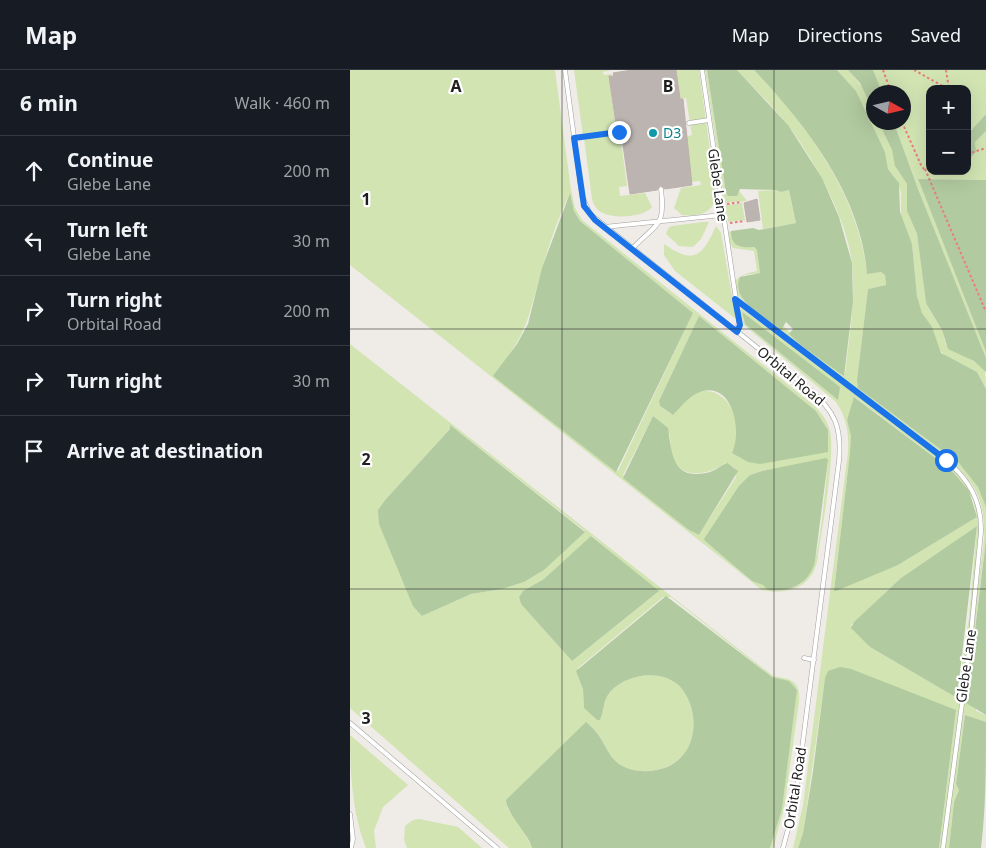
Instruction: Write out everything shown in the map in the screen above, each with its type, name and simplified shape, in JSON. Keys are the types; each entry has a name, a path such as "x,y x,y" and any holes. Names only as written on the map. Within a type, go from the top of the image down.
{"lane":[{"name":"Orbital Road","path":"565,70 584,206 595,220 820,398 833,414 840,433 839,461 795,803 783,848"},
{"name":"Glebe Lane","path":"702,70 722,215 740,325 737,332"},
{"path":"689,122 709,120"},
{"path":"632,250 660,222 664,208 661,189"},
{"path":"604,227 722,215"},
{"name":"Glebe Lane","path":"735,299 946,460 962,475 976,498 981,514 982,532 970,643 943,848"},
{"path":"804,658 814,660"},
{"path":"350,723 497,848"},
{"path":"350,814 353,839 350,848"}],"path":[{"path":"883,70 888,85"},
{"path":"914,70 942,85"},
{"path":"946,70 948,85"},
{"path":"905,130 914,152 925,169 986,312"},
{"path":"574,138 619,132"},
{"path":"971,153 986,148"},
{"path":"721,204 742,202"},
{"path":"724,224 745,221"}],"green space":[{"path":"350,70 555,70 571,190 575,208 582,220 810,402 825,419 831,439 830,473 817,562 814,571 803,584 796,588 780,592 762,590 350,265","holes":["570,193 574,211 580,221 693,313 618,471 509,355 526,324 558,221","699,316 816,411 828,430 828,452 735,448 737,432 735,417 729,405 721,396 710,391 698,392 686,399 675,413 671,414 660,406 659,401","653,416 669,433 672,457 678,466 690,473 698,473 713,470 725,463 735,468 736,477 699,535 689,530 623,475","828,460 822,518 814,563 807,577 793,588 768,590 764,585 752,581 705,541 750,475 762,471"]},
{"path":"574,70 612,70 603,72 604,75 612,74 609,77 615,122 613,123 617,131 583,136"},
{"path":"676,70 699,70 716,194 713,206 709,210 694,215 682,215 674,208 681,188 701,185 700,181 691,182 685,137 692,135 686,98 680,99"},
{"path":"705,70 707,70 726,193 728,196 739,191 747,201 725,203"},
{"path":"707,70 737,70 788,125 822,178 839,217 852,263 853,302 844,376 802,346 789,334 793,329 786,322 781,330 751,308 740,294 738,286 740,277 760,273 757,250 754,247 737,245 731,236 731,231 753,228 759,230 796,223 789,190 781,192 776,190 740,189 737,196 728,196 726,193"},
{"path":"737,70 754,70 793,114 811,138 842,189 862,244 867,273 881,272 885,275 886,285 868,289 857,380 858,388 959,463 973,478 986,506 986,540 973,641 976,711 986,715 986,722 965,715 956,784 959,790 954,802 949,848 945,848 984,540 984,524 980,502 970,482 948,458 763,318 743,302 738,295 735,289 736,280 744,275 739,279 743,301 780,330 783,325 802,346 845,374 852,319 853,291 849,247 844,228 828,190 807,153 786,123"},
{"path":"754,70 837,70 856,91 866,112 866,130 875,130 885,152 888,169 899,183 900,212 912,244 917,296 922,313 932,327 941,353 977,372 986,389 986,507 978,487 959,463 858,388 857,380 868,289 886,285 885,275 881,272 867,274 863,245 842,189 828,163 811,138 774,91"},
{"path":"837,70 848,70 858,82 866,95 866,112 856,91"},
{"path":"848,70 873,70 879,85 866,85 866,95 860,83"},
{"path":"873,70 986,70 986,114 971,131 971,85 926,85 926,175 971,175 971,158 976,152 975,142 986,131 986,180 918,179 986,352 986,358 918,189 897,130 911,130 911,85 879,85"},
{"path":"986,114 986,131 975,142 976,152 971,158 971,131"},
{"path":"875,130 882,130 892,150 897,169 907,184 907,211 917,234 926,303 942,330 946,345 980,365 985,371 986,389 977,372 946,357 938,348 934,333 922,313 917,296 912,244 901,217 901,192 897,180 888,169 885,152"},
{"path":"882,130 897,130 918,189 986,358 986,372 974,361 948,349 942,330 926,303 917,234 907,211 907,184 895,166 892,150"},
{"path":"620,133 627,186 619,187 620,196 645,193 652,207 641,214 618,216 603,213 596,208 592,199 584,138"},
{"path":"918,179 986,180 986,352"},
{"path":"776,190 781,192 789,190 796,223 763,229 758,191"},
{"path":"570,193 574,211 580,221 693,313 616,472 493,376 517,344 528,324 542,268"},
{"path":"742,203 745,220 728,222 725,205"},
{"path":"709,222 701,239 693,247 679,246 666,234 669,227 672,226"},
{"path":"716,226 721,233 736,319 675,271 664,255 664,244 674,251 683,254 690,256 696,254 706,245"},
{"path":"729,231 757,250 760,273 744,275 757,271 754,251 733,248 730,243"},
{"path":"742,309 944,461 958,475 974,499 980,528 971,617 941,848 939,848 956,710 825,678 803,833 798,848 793,848 803,805 848,452 848,432 843,414 836,402 744,325 740,310","holes":["742,312 747,316 838,400 745,324","855,397 951,470 973,499 977,517 898,565 834,590 850,452 851,436 847,420","977,526 969,618 957,698 870,647 851,625 901,578"]},
{"path":"742,312 840,387 838,400 745,324"},
{"path":"699,316 816,411 828,430 828,452 760,464 748,462 732,453 736,434 735,423 733,412 722,395 714,391 698,393 686,401 673,415 660,406 659,401"},
{"path":"350,344 773,676 785,678 793,682 798,689 799,695 784,809 773,848 770,848 782,809 796,696 782,679 772,677 671,597 663,597 578,668 583,689 584,708 597,720 600,720 610,692 626,681 646,675 666,678 675,682 682,689 692,710 693,733 690,744 676,761 666,767 648,771 630,769 615,761 597,733 586,723 507,808 523,830 532,848 509,848 350,708","holes":["450,425 585,531 544,570 524,582 502,589 471,594 422,616 386,499 450,429","592,536 658,592 572,661 521,604 519,597 523,591 544,579"]},
{"path":"854,397 951,470 969,491 977,517 898,565 834,591 850,452 851,436 847,420"},
{"path":"653,416 668,428 673,456 676,464 681,469 688,473 697,474 710,472 727,463 738,471 699,535 689,530 623,478"},
{"path":"450,425 585,532 544,570 524,582 502,589 471,594 422,616 413,606 379,524 378,510 450,429"},
{"path":"826,458 828,460 815,561 808,576 798,585 783,590 768,590 763,585 752,581 705,541 704,539 739,486 750,475"},
{"path":"977,526 957,698 870,647 851,628 854,622 901,578"},
{"path":"591,536 659,591 572,661 521,604 519,597 523,591 544,579"},
{"path":"986,540 986,715 966,703"},
{"path":"666,596 772,677 789,681 797,690 782,809 770,848 532,848 510,812 506,800 586,722 597,733 615,761 630,769 648,771 667,767 685,753 690,743 694,721 688,699 675,682 666,678 646,675 626,681 610,692 606,698 600,720 597,720 584,708 583,689 576,671"},
{"path":"840,667 851,669 956,710 939,848 798,848 803,833 813,771 825,678 828,671"},
{"path":"965,715 986,722 983,833 981,848 949,848 954,802 959,790 956,784"},
{"path":"350,735 408,785 383,807 374,831 376,848 366,848 361,835 351,778"},
{"path":"419,819 458,827 482,848 407,848 404,840 405,826 413,820"}],"building":[{"name":"D3","path":"632,70 676,70 680,99 683,99 692,185 665,189 660,185 657,190 630,194 621,131 617,131 609,76 614,76 613,73"},
{"path":"757,199 760,220 747,222 744,203"}],"place":[{"name":"D3","path":"653,133"}],"route":[{"path":"619,132 574,138 584,206 595,220 737,332 740,325 735,299 946,460"}]}
